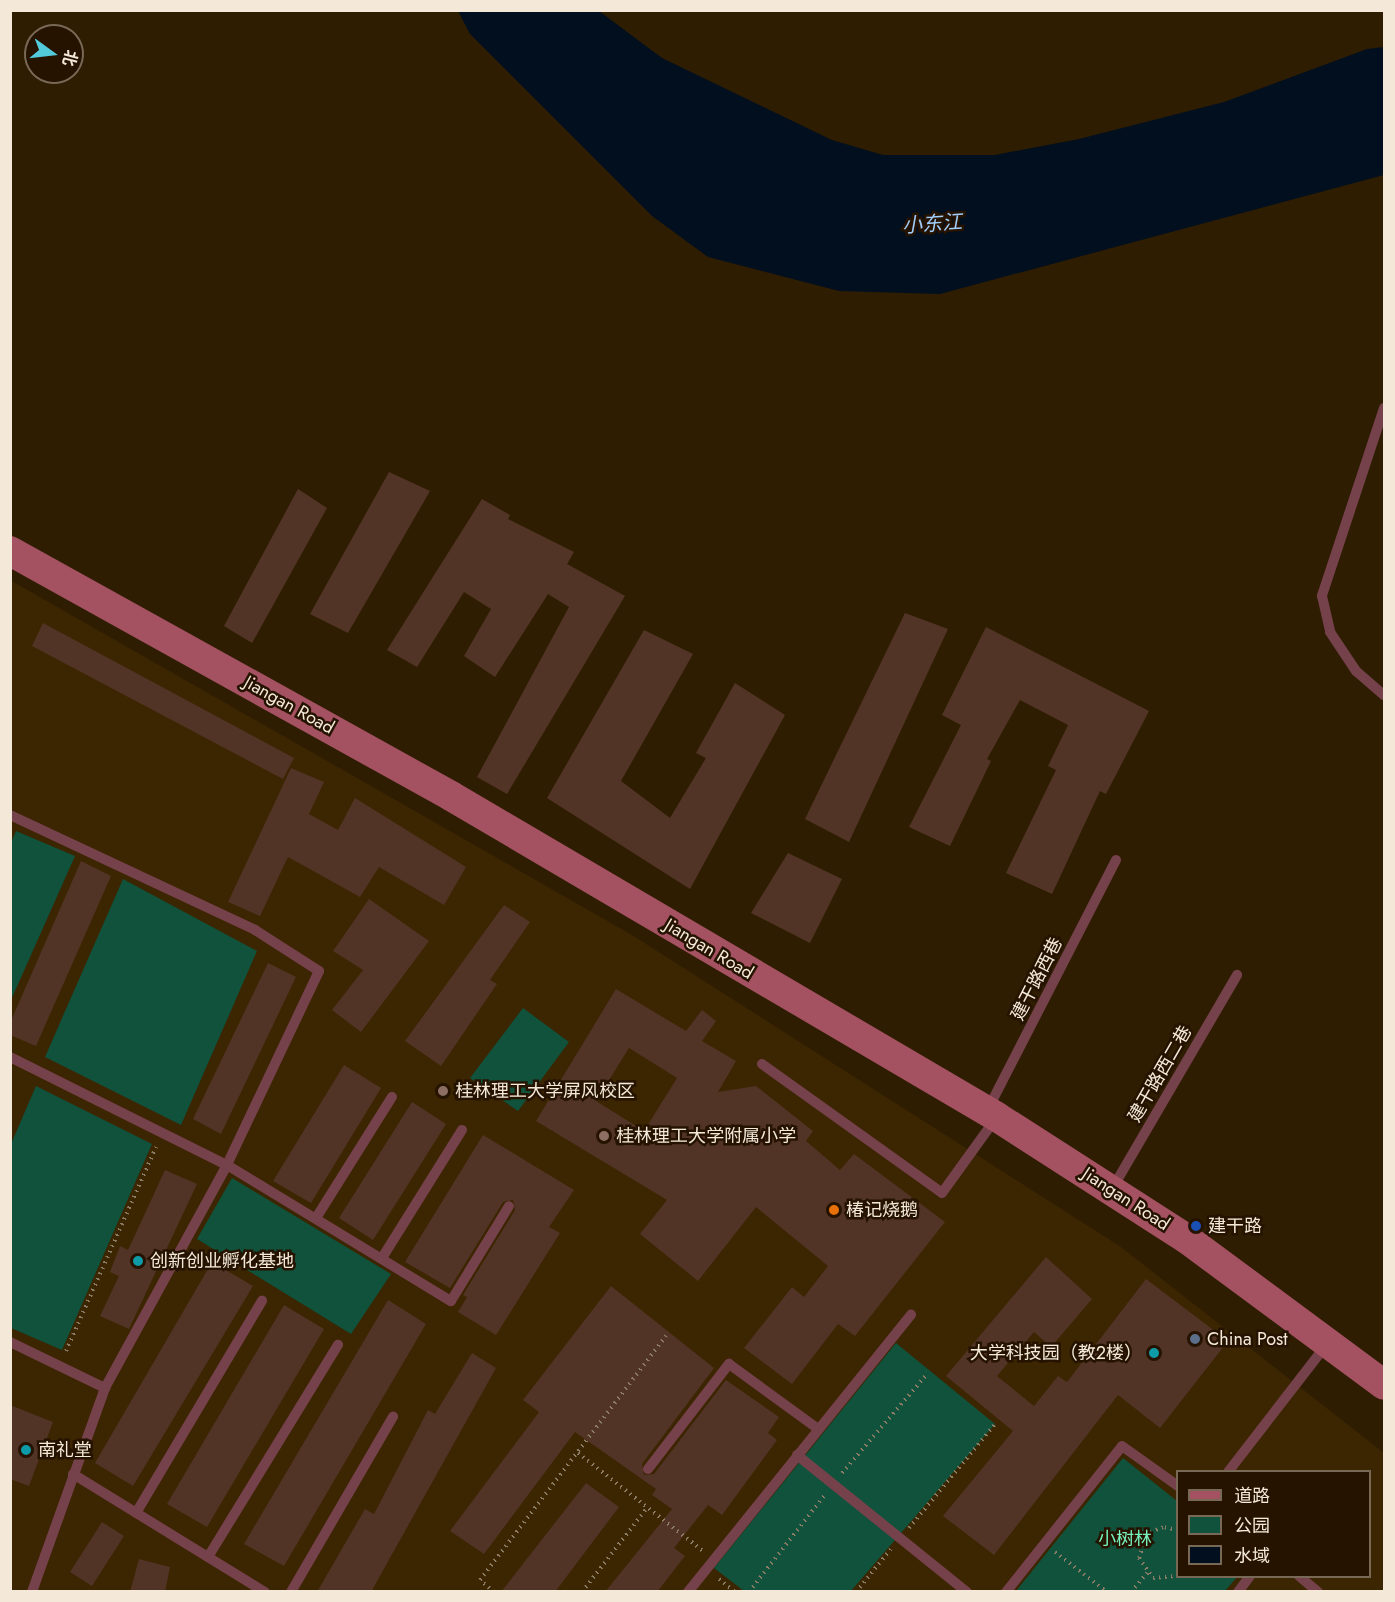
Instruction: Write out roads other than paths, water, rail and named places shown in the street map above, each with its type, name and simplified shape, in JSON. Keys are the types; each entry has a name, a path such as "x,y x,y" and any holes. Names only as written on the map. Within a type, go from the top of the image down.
{"main road":[{"name":"Jiangan Road","path":"12,558 451,796 992,1115 1112,1189 1329,1341 1384,1385"}],"lane":[{"path":"1384,408 1322,596 1330,632 1356,671 1384,695"},
{"path":"10,815 255,930 319,971 227,1165 105,1388 32,1592"},
{"name":"建干路西巷","path":"762,1064 942,1193 992,1115 1116,860"},
{"name":"建干路西二巷","path":"1112,1189 1237,975"},
{"path":"10,1057 227,1165 451,1300 509,1206"},
{"path":"316,1218 392,1097"},
{"path":"382,1258 462,1130"},
{"path":"136,1513 262,1301"},
{"path":"688,1592 911,1315"},
{"path":"1229,1470 1329,1341"},
{"path":"10,1342 105,1388"},
{"path":"208,1557 338,1344"},
{"path":"648,1469 729,1364 818,1429"},
{"path":"291,1592 393,1417"},
{"path":"1006,1592 1122,1446 1176,1485"},
{"path":"797,1455 967,1592"},
{"path":"73,1474 265,1592"},
{"path":"1238,1592 1248,1578"},
{"path":"1301,1578 1318,1592"}],"water":[{"name":"小东江","path":"458,11 599,11 662,58 832,140 883,155 995,155 1079,139 1224,102 1367,49 1384,47 1384,175 940,294 839,291 708,257 652,216 470,34"}],"place":[{"name":"桂林理工大学屏风校区","path":"443,1091"},
{"name":"桂林理工大学附属小学","path":"604,1136"},
{"name":"椿记烧鹅","path":"834,1210"},
{"name":"建干路","path":"1196,1226"},
{"name":"创新创业孵化基地","path":"138,1261"},
{"name":"China Post","path":"1195,1339"},
{"name":"大学科技园（教2楼）","path":"1154,1353"},
{"name":"南礼堂","path":"26,1450"}],"park label":[{"name":"小树林","path":"1125,1539"}]}
